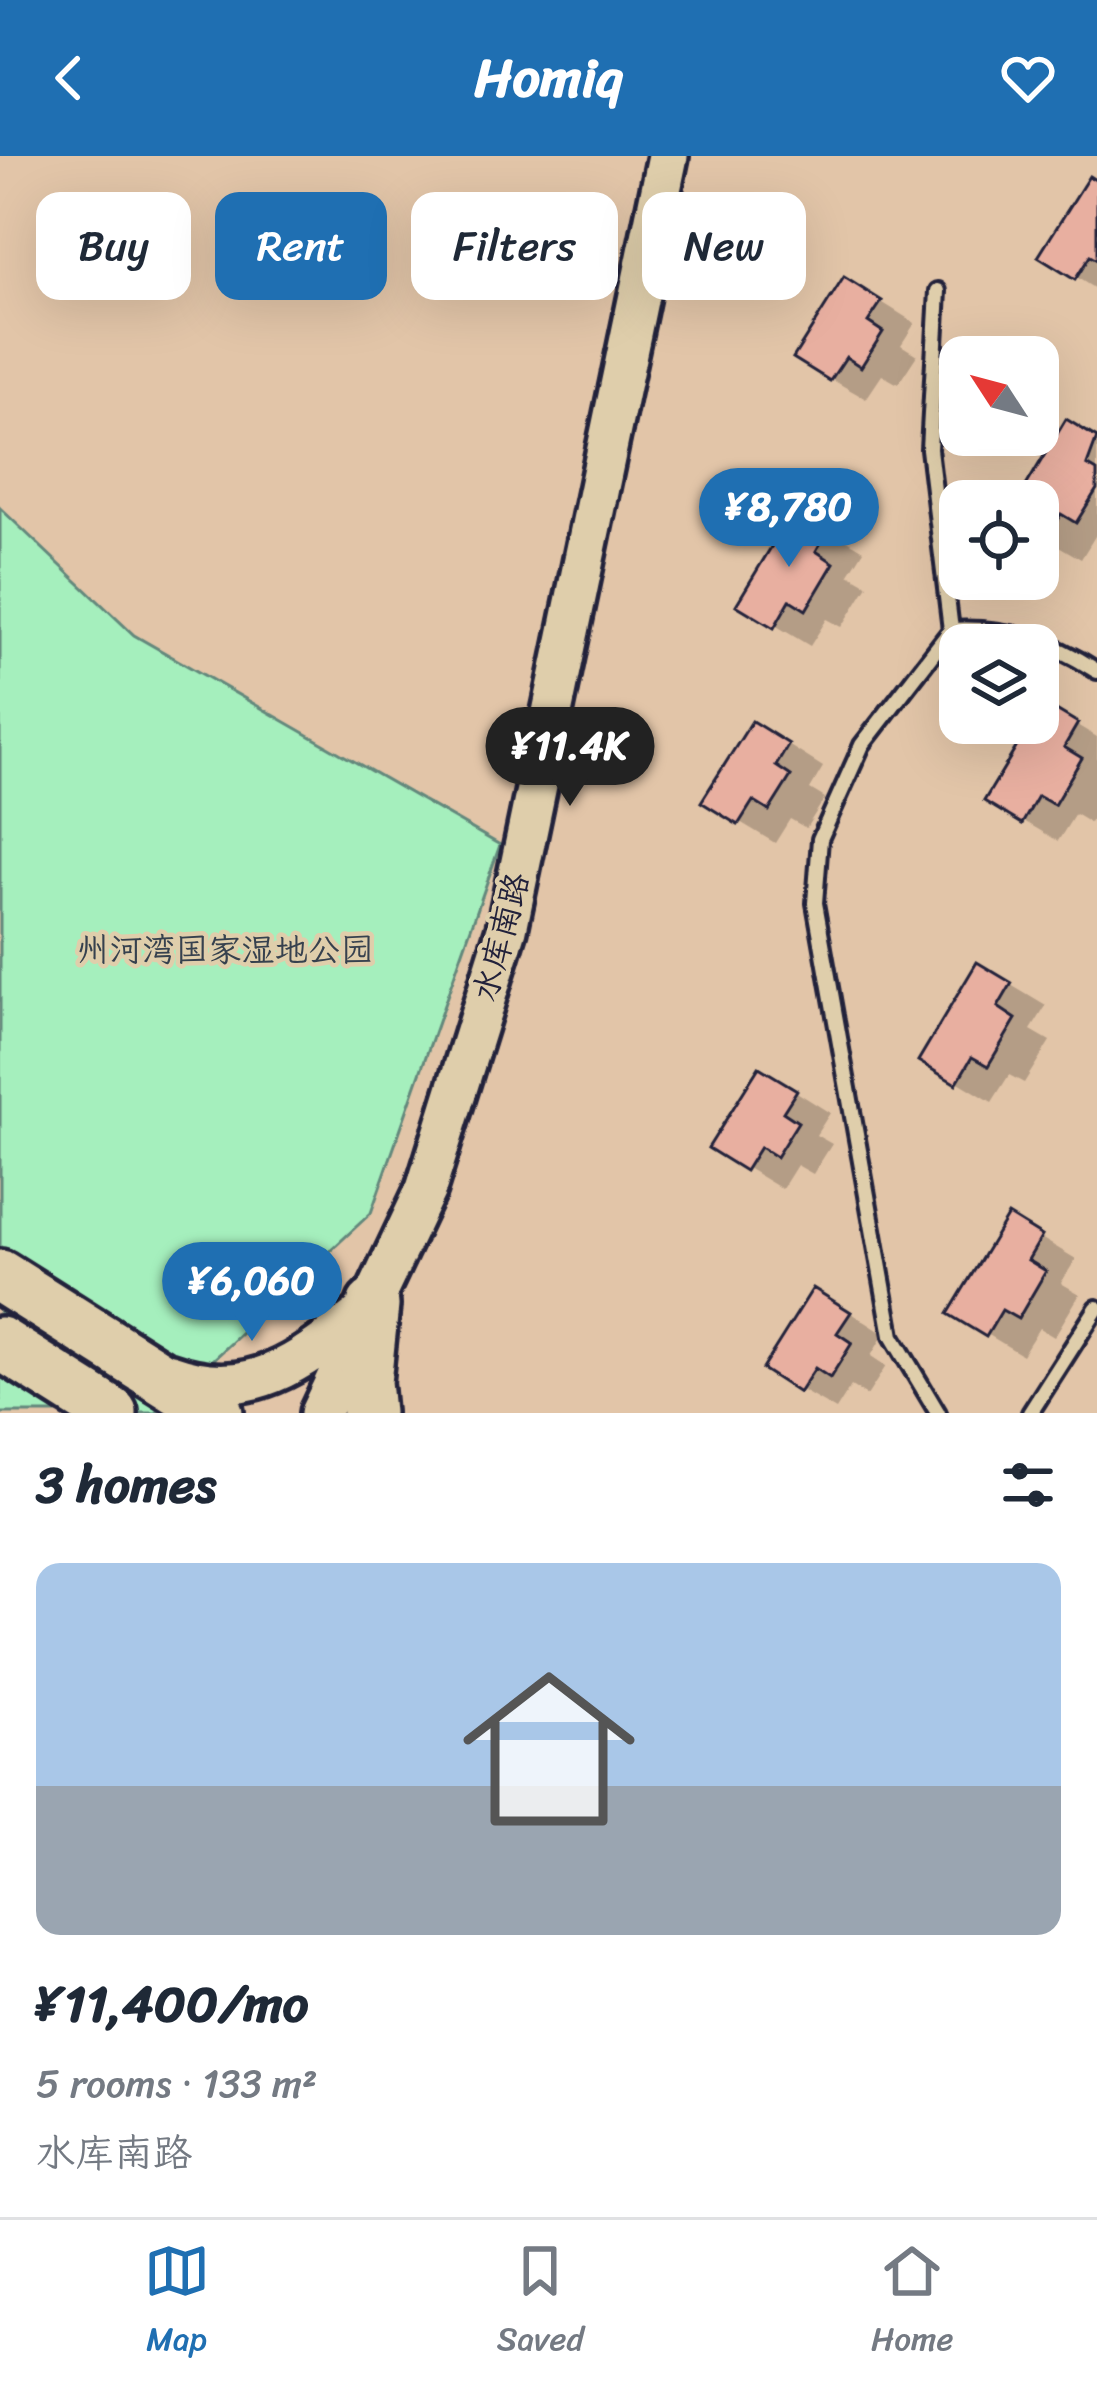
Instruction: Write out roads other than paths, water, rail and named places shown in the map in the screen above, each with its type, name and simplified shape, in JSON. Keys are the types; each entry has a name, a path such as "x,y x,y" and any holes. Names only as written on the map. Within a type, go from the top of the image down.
{"highway":[{"path":"0,1276 217,1413"},
{"path":"368,1413 365,1382 373,1305"},
{"path":"0,1342 111,1413"}],"main road":[{"name":"水库南路","path":"320,1413 426,1189 507,928 668,156"},
{"path":"122,1354 198,1383 252,1383 305,1359 373,1305"}],"lane":[{"path":"938,291 929,449 950,624"},
{"path":"938,1413 892,1336 815,904 820,839 862,745 939,646"},
{"path":"1059,649 1097,671"},
{"path":"1030,1413 1097,1308"}],"park label":[{"name":"州河湾国家湿地公园","path":"225,950"}]}
